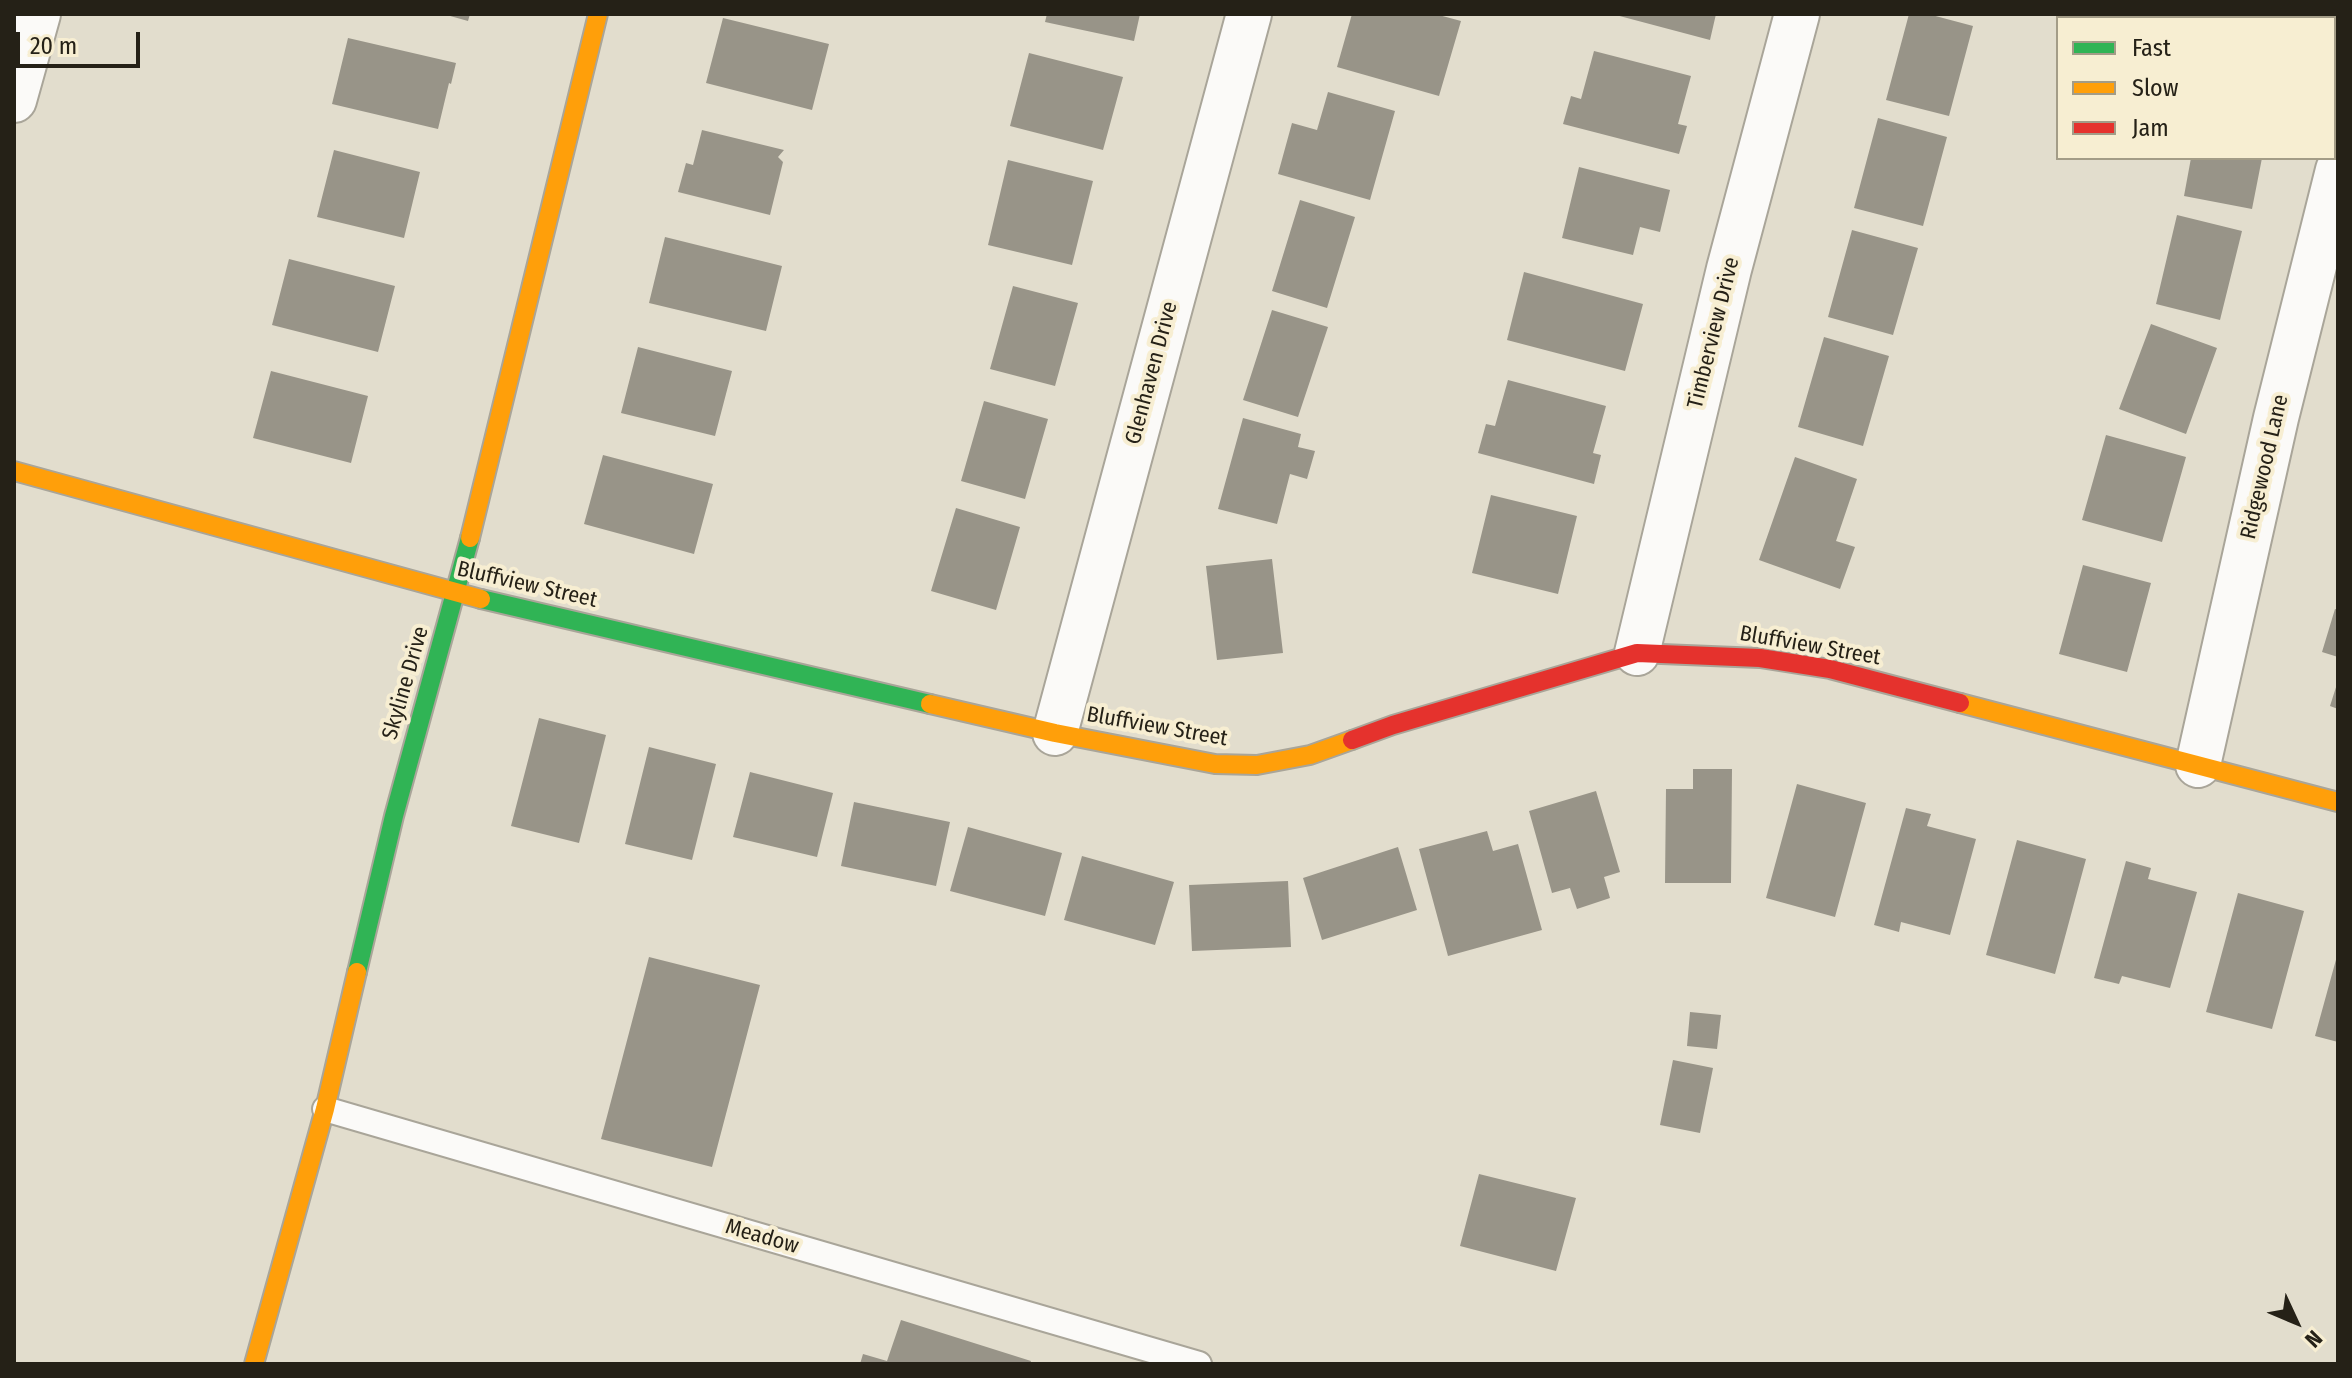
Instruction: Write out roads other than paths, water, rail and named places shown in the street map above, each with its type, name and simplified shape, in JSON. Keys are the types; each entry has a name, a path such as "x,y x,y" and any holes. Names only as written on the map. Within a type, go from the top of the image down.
{"street":[{"path":"14,100 38,14"},
{"name":"Skyline Drive","path":"254,1364 325,1109 394,816 456,593 598,14"},
{"name":"Glenhaven Drive","path":"1055,733 1249,14"},
{"name":"Timberview Drive","path":"1637,653 1729,269 1797,14"},
{"name":"Ridgewood Lane","path":"2198,765 2276,418 2338,170"},
{"name":"Bluffview Street","path":"14,471 456,593 1055,733 1215,764 1257,765 1310,755 1393,725 1637,653 1760,658 1830,669 2338,802"}],"lane":[{"name":"Meadow","path":"325,1109 1199,1364"}]}
